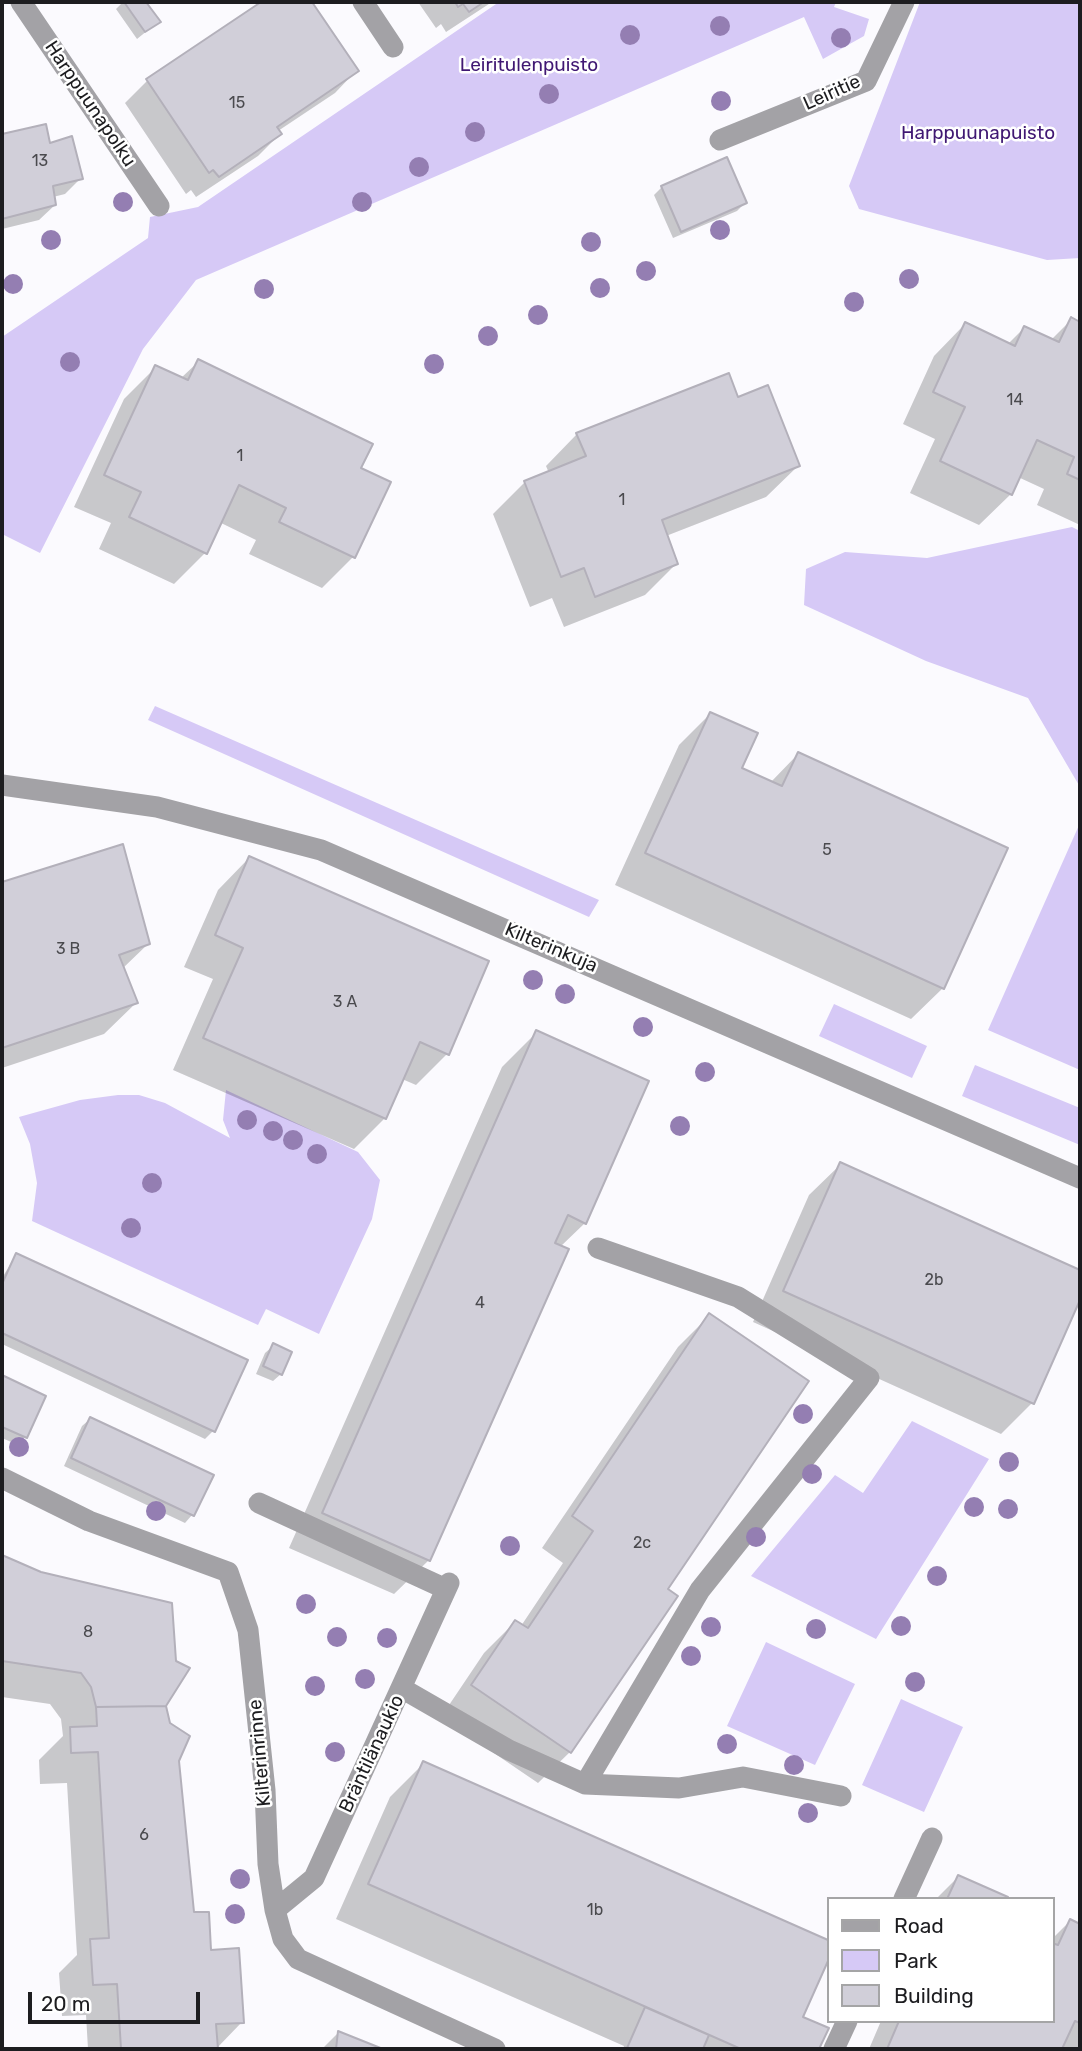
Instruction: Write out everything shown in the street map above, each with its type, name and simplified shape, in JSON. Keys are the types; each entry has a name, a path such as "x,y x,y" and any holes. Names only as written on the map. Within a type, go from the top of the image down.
{"street":[{"name":"Harppuunapolku","path":"20,2 159,206"},
{"path":"363,2 393,47"},
{"name":"Leiritie","path":"720,140 866,81 904,2"},
{"name":"Kilterinkuja","path":"2,785 157,807 321,850 1080,1178"},
{"path":"585,1784 700,1590 869,1378 738,1297 598,1248"},
{"name":"Kilterinrinne","path":"2,1478 89,1521 228,1572 248,1630 275,1910 283,1939 298,1959 495,2049"},
{"name":"Bräntilänaukio","path":"259,1503 448,1586 314,1878 275,1910"},
{"path":"403,1689 509,1750 585,1784 679,1788 743,1777 841,1796"},
{"path":"905,1897 932,1838"},
{"path":"834,2049 846,2023"}],"green space":[{"name":"Leiritulenpuisto","path":"499,2 836,2 834,7 869,19 864,36 823,59 804,17 196,280 143,349 40,553 2,534 2,337 148,238 150,217 198,207"},
{"name":"Harppuunapuisto","path":"920,2 1080,2 1080,258 1047,260 859,209 849,186"},
{"path":"1072,527 1080,531 1080,787 1028,698 926,661 804,605 806,569 845,552 927,558"},
{"path":"155,706 599,900 589,917 148,720"},
{"path":"1080,823 1080,1070 988,1030"},
{"path":"834,1004 927,1046 912,1078 819,1036"},
{"path":"975,1065 1080,1108 1080,1145 962,1096"},
{"path":"226,1090 358,1152 380,1180 372,1219 319,1334 266,1309 258,1325 32,1221 37,1183 30,1144 19,1117 80,1100 139,1095 165,1103 230,1138 223,1120"},
{"path":"912,1421 989,1459 876,1639 751,1576 835,1475 863,1493"},
{"path":"766,1642 855,1684 815,1765 727,1726"},
{"path":"901,1699 963,1727 924,1812 862,1785"}],"building":[{"path":"124,2 146,2 161,22 145,32"},
{"path":"261,2 312,2 359,71 277,127 282,134 219,177 213,170 209,173 146,79"},
{"path":"455,2 484,2 469,12 463,4 458,7"},
{"path":"46,124 50,143 72,136 83,179 53,186 56,205 2,219 2,134"},
{"path":"727,157 747,203 681,232 661,186"},
{"path":"1071,317 1080,322 1080,480 1067,474 1074,457 1037,440 1012,495 940,461 965,407 933,392 965,322 1015,346 1024,326 1059,342"},
{"path":"198,359 373,444 361,468 391,482 355,558 279,522 286,508 239,485 207,554 129,517 141,492 104,475 155,365 188,380"},
{"path":"729,373 738,397 768,385 800,466 662,520 678,564 595,597 584,568 561,577 524,481 586,456 576,433"},
{"path":"710,712 758,733 742,768 782,786 798,752 1008,848 944,989 645,853"},
{"path":"123,844 150,944 119,955 138,1003 2,1048 2,882"},
{"path":"249,856 489,961 449,1055 420,1042 386,1119 203,1038 243,948 215,935"},
{"path":"536,1030 649,1081 586,1224 568,1215 555,1243 569,1249 430,1561 322,1513"},
{"path":"840,1162 1080,1270 1080,1300 1034,1404 783,1291"},
{"path":"16,1253 248,1360 215,1432 2,1333 2,1284"},
{"path":"709,1313 809,1381 668,1589 678,1596 571,1753 471,1685 515,1620 528,1628 593,1531 572,1516"},
{"path":"273,1343 292,1352 282,1375 263,1366"},
{"path":"2,1375 46,1396 27,1438 2,1427"},
{"path":"90,1417 214,1475 194,1516 71,1458"},
{"path":"2,1555 41,1572 172,1603 176,1661 190,1668 166,1706 96,1707 91,1687 81,1673 2,1661"},
{"path":"166,1706 170,1723 190,1736 179,1761 194,1912 209,1912 211,1950 239,1948 244,2023 216,2024 218,2049 121,2049 117,1984 93,1985 90,1939 109,1938 98,1752 71,1753 70,1727 97,1726 96,1707"},
{"path":"423,1761 827,1940 827,1963 803,2017 829,2028 819,2049 741,2049 368,1884"},
{"path":"958,1875 1008,1897 948,1897"},
{"path":"1070,1919 1080,1924 1080,2023 1075,2021 1062,2049 887,2049 898,2023 1054,2023 1054,1944 1058,1945"},
{"path":"645,2007 709,2035 703,2049 627,2048"},
{"path":"338,2031 383,2049 336,2049"}]}
